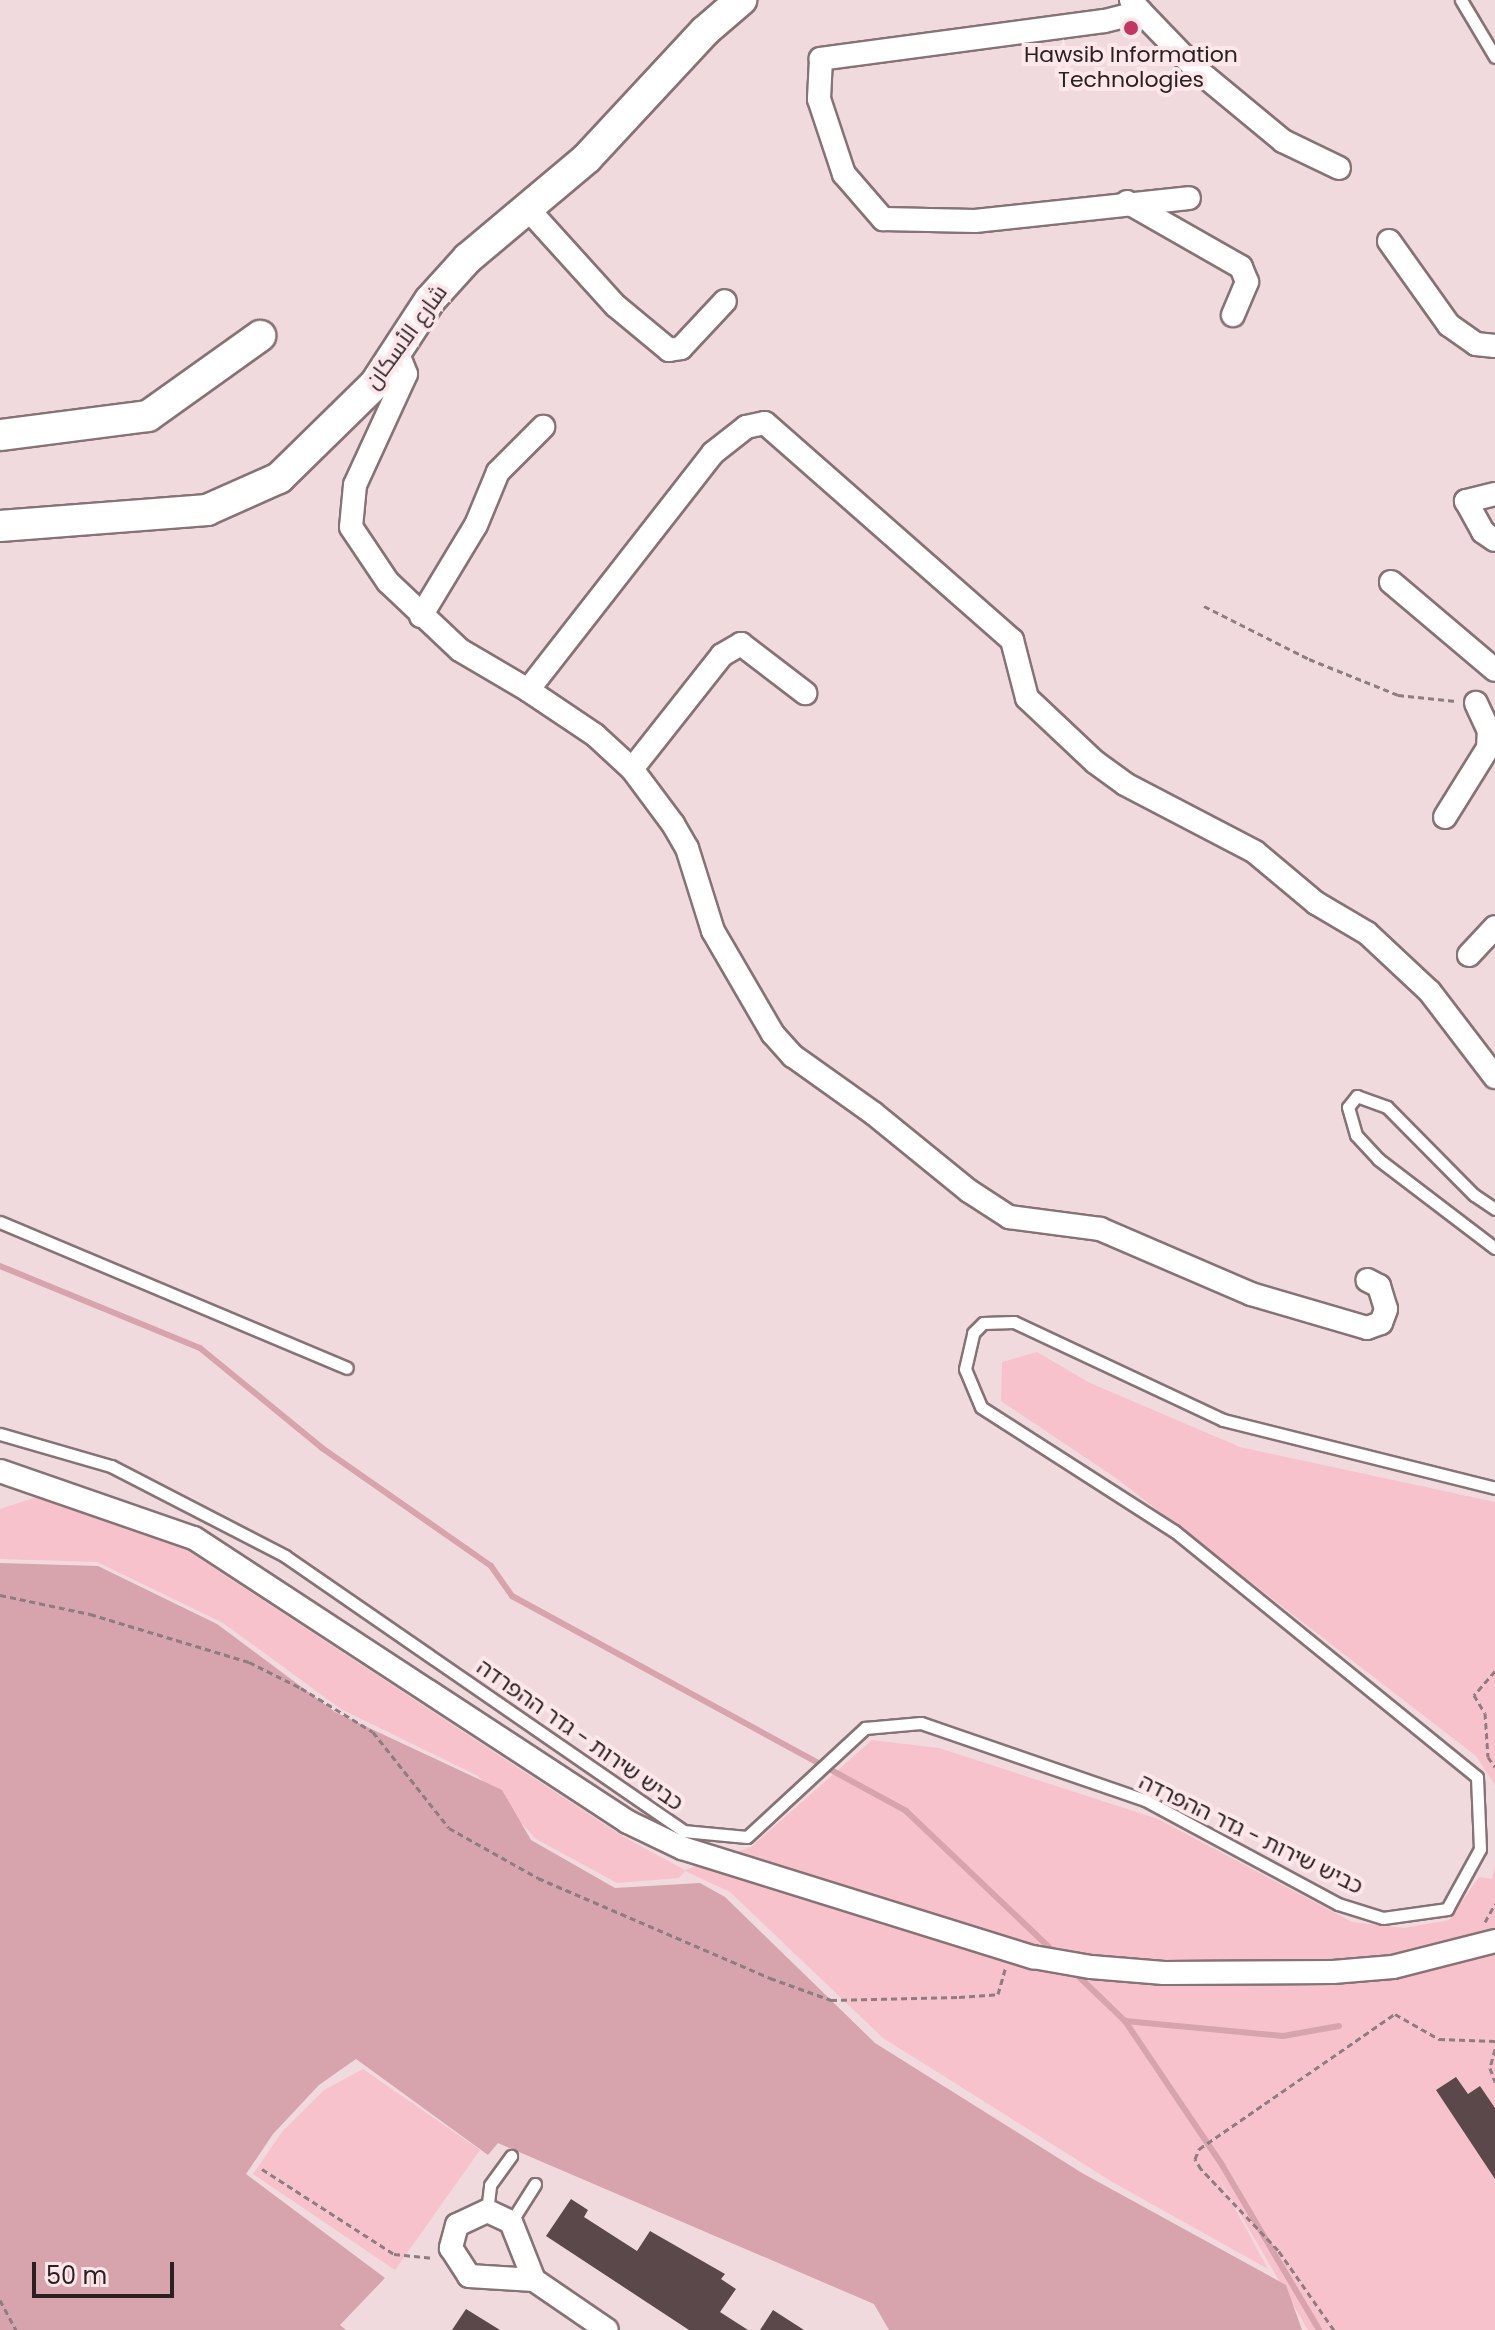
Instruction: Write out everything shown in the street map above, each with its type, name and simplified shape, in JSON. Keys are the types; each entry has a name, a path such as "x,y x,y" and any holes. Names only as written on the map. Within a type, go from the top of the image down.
{"street":[{"name":"شارع الأسكان","path":"0,526 207,510 245,498 279,478 375,384 430,300 468,258 587,158 705,31 741,0"},
{"path":"1189,198 1127,202 975,221 883,219 844,174 819,99 821,59 1136,6 1196,69 1283,141 1339,168"},
{"path":"1127,202 1241,267 1247,282 1233,315"},
{"path":"527,208 616,306 669,350 681,348 725,301"},
{"path":"1389,241 1449,325 1476,344 1495,346"},
{"path":"0,435 148,416 260,336"},
{"path":"396,349 406,374 355,485 351,527 360,547 421,616 460,650 595,735 632,769 687,848 713,931 773,1034 793,1056 969,1191 1009,1217 1100,1229 1251,1294 1367,1328 1381,1323 1386,1309 1379,1286 1367,1280"},
{"path":"528,690 713,453 746,427 765,423 1012,640 1027,698 1095,762 1125,784 1255,852 1316,903 1367,933 1430,992 1495,1077"},
{"path":"421,616 476,525 498,472 543,427"},
{"path":"1495,494 1466,501 1477,524 1495,540"},
{"path":"1391,582 1495,670"},
{"path":"632,769 722,655 741,644 805,693"},
{"path":"1476,703 1495,677"},
{"path":"1476,703 1495,718"},
{"path":"1445,817 1488,748 1489,731 1476,703"},
{"path":"1469,955 1495,927"},
{"path":"0,1471 194,1538 628,1822 682,1848 1011,1950 1091,1967 1255,1975 1393,1967 1495,1941"},
{"path":"534,2280 511,2222 487,2211 457,2225 451,2248 454,2259 480,2279 534,2280 607,2330"}],"lane":[{"path":"1466,1 1495,57"},
{"path":"1495,1209 1474,1195 1387,1107 1357,1096 1348,1107 1356,1135 1378,1159 1495,1248"},
{"path":"0,1222 347,1368"},
{"name":"כביש שירות - גדר ההפרדה","path":"0,1434 111,1466 285,1556 683,1831 747,1837 865,1728 921,1723 1145,1800 1338,1904 1383,1918 1447,1909 1480,1849 1477,1777 1174,1531 981,1407 965,1369 973,1333 983,1323 1014,1322 1223,1420 1495,1488"},
{"path":"487,2211 490,2185 511,2156"},
{"path":"511,2222 535,2184"}],"path":[{"path":"1204,606 1309,659 1398,695 1476,703"},
{"path":"0,1595 90,1614 249,1662 288,1681 373,1732 449,1828 538,1878 589,1896 663,1935 831,2000 998,1994 1011,1950"},
{"path":"1495,1671 1474,1695 1485,1713 1488,1757 1495,1767"},
{"path":"1334,2330 1278,2250 1201,2169 1195,2159 1199,2149 1395,2014 1439,2039 1495,2041"},
{"path":"1495,2049 1490,2068 1495,2082"},
{"path":"262,2169 394,2254 454,2259"},
{"path":"0,2300 16,2330"}],"shaded area":[{"path":"1037,1352 1090,1383 1240,1447 1495,1502 1495,1785 1476,1756 1116,1478 1001,1401 1002,1362"},
{"path":"40,1496 168,1538 622,1836 685,1870 751,1847 872,1740 939,1748 1158,1819 1352,1922 1404,1928 1449,1920 1479,1877 1492,1879 1495,1866 1495,2330 1308,2330 1213,2168 1268,2269 1114,2183 883,2038 730,1892 685,1871 679,1878 617,1883 536,1839 478,1776 341,1709 223,1623 97,1562 0,1559 0,1509"},
{"path":"0,1563 98,1566 217,1624 335,1712 502,1790 531,1840 615,1888 700,1883 725,1897 875,2043 1082,2173 1286,2285 1302,2330 889,2330 874,2304 498,2143 488,2155 356,2059 319,2085 273,2134 246,2174 385,2278 340,2325 346,2330 0,2330"},
{"path":"363,2069 480,2150 395,2270 253,2174 282,2132 324,2090"}],"building":[{"path":"1456,2077 1468,2094 1480,2086 1495,2108 1495,2179 1436,2090"},
{"path":"571,2199 588,2210 584,2217 637,2251 650,2231 725,2274 721,2279 736,2289 720,2312 748,2330 689,2330 546,2236"},
{"path":"466,2309 500,2330 452,2330"},
{"path":"773,2310 804,2330 760,2330"}],"waterway":[{"path":"0,1266 200,1348 322,1448 491,1566 512,1596 906,1811 1056,1954"},
{"path":"1072,1970 1125,2021 1283,2036 1339,2026"},
{"path":"1125,2021 1222,2165 1319,2330"}],"place":[{"name":"Hawsib Information Technologies","path":"1131,28"}]}
